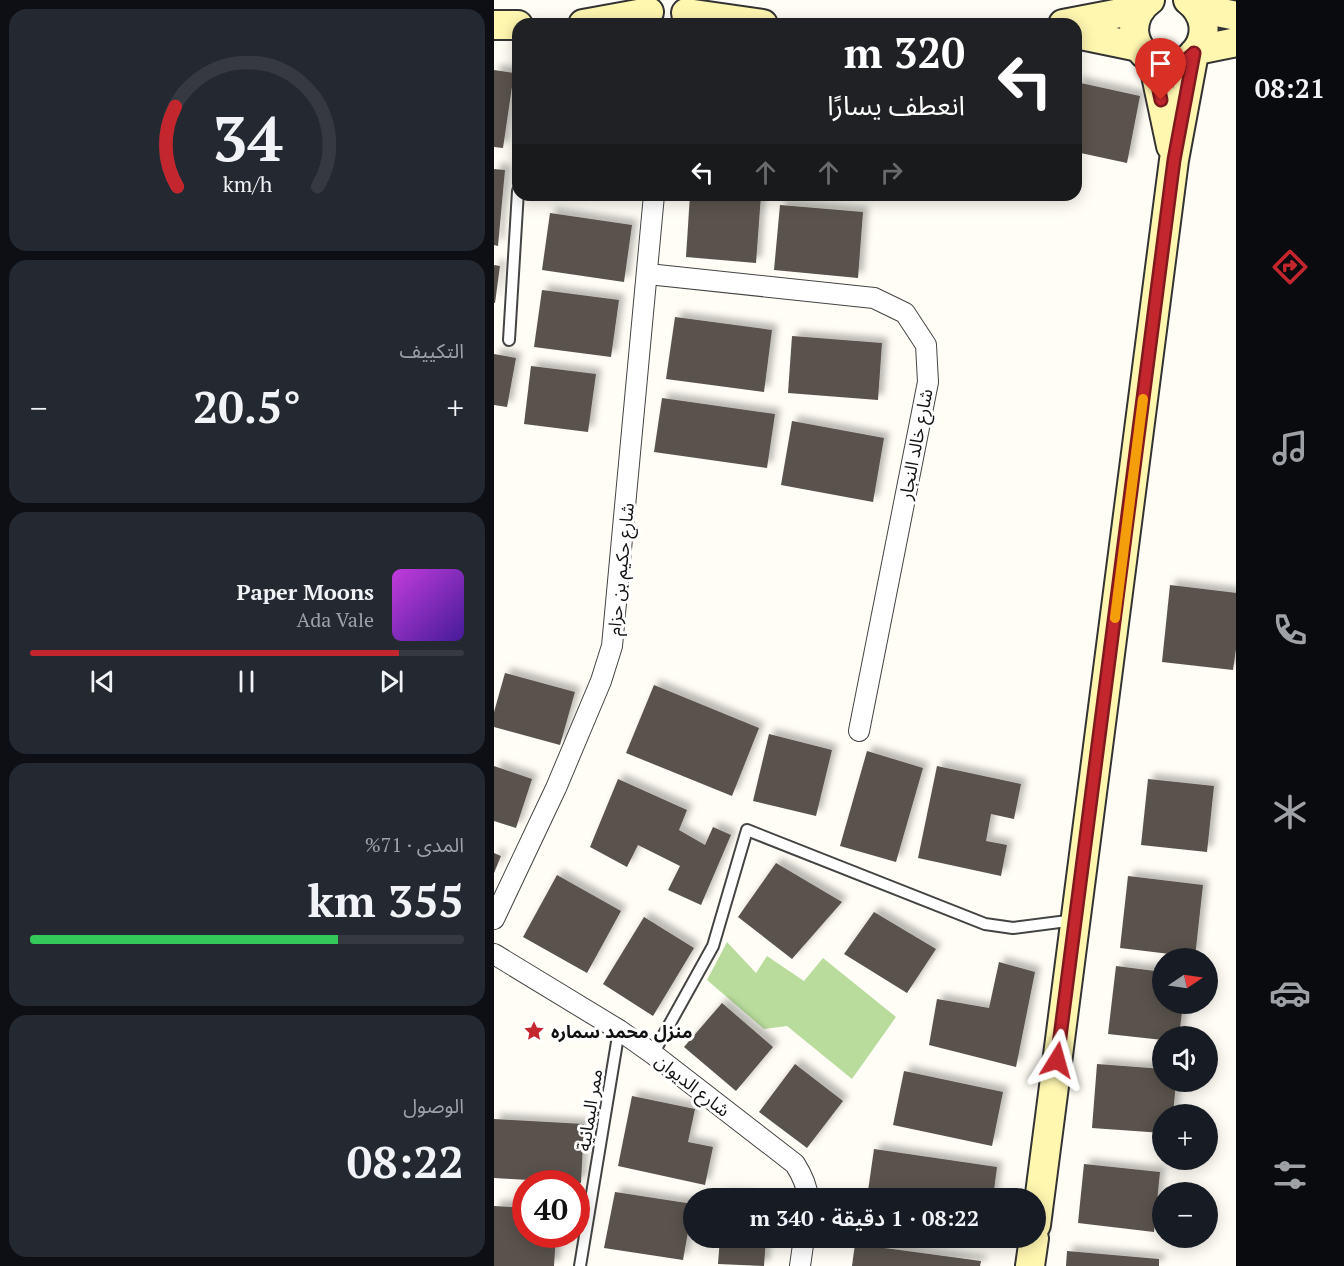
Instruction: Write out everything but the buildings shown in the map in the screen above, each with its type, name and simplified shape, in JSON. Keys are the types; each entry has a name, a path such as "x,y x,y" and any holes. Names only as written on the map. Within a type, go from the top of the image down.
{"street":[{"path":"1082,19 1147,3"},
{"path":"1147,3 1134,28 1146,54 1174,160"},
{"path":"1192,4 1236,16"},
{"path":"1041,1188 1174,160 1196,52 1204,32 1203,21 1192,4"},
{"path":"623,18 669,11 720,18"},
{"path":"494,25 512,26"},
{"path":"1082,36 1146,54 1162,64 1182,62 1196,52 1236,42"},
{"name":"شارع حكيم بن حزام","path":"494,919 556,788 601,681 612,646 654,201"},
{"name":"شارع خالد النجار","path":"648,274 875,298 905,313 926,345 928,382 859,731"},
{"name":"شارع الديوان","path":"494,954 619,1030 653,1054 795,1164 807,1188"},
{"path":"800,1266 803,1248"},
{"path":"1030,1266 1033,1248"}],"lane":[{"path":"509,340 517,201"},
{"path":"653,1054 713,946 747,830 985,924 1013,928 1076,920"},
{"name":"ممر اليمانية","path":"580,1266 619,1030"}],"green space":[{"path":"727,942 756,973 767,956 804,981 823,958 896,1017 852,1079 787,1026 764,1029 707,980"}],"slow traffic":[{"path":"1115,618 1143,399"}],"place":[{"name":"منزل محمد سماره","path":"534,1031"}],"route":[{"path":"1057,1060 1174,160 1194,53 1182,62 1172,64 1153,61 1161,100"}]}
